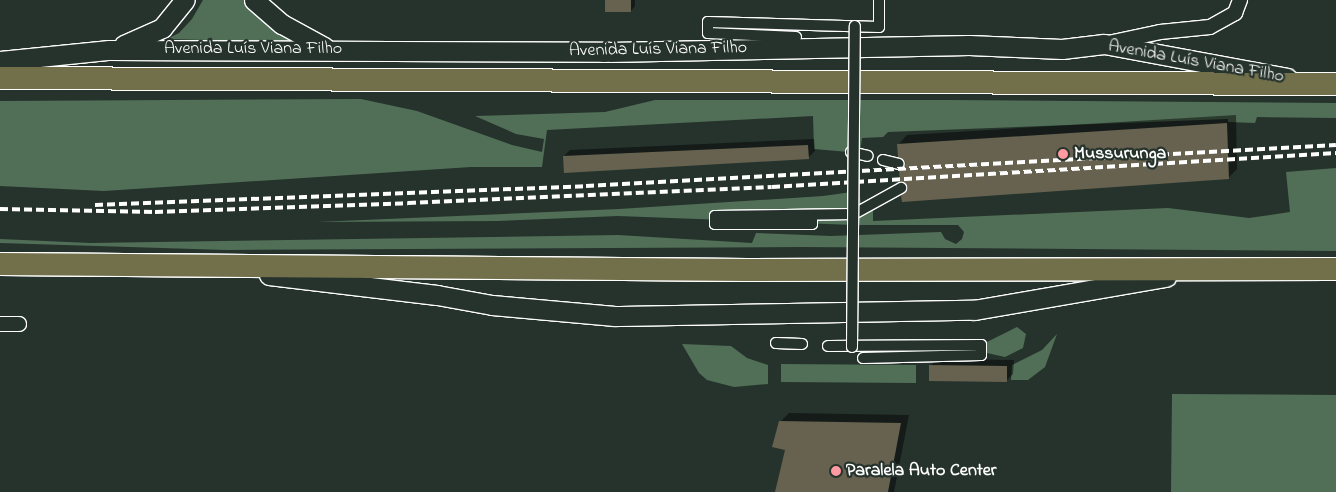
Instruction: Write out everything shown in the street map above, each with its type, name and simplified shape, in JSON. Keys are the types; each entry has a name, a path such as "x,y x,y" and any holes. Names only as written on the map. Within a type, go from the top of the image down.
{"highway":[{"name":"Avenida Luís Viana Filho","path":"0,78 659,84 1336,84"},
{"path":"0,264 1204,272 1336,270"}],"main road":[{"path":"109,50 141,40 162,28 185,0"},
{"path":"254,0 282,24 327,49"},
{"name":"Avenida Luís Viana Filho","path":"0,61 109,50 327,49 603,52 969,45 1062,49 1104,44 1231,65 1313,83"},
{"path":"180,264 437,295 492,305 615,316 974,310 1204,272"}],"street":[{"path":"717,28 796,33 796,37 708,34 708,22 880,27 879,0"},
{"path":"1104,44 1160,32 1210,27 1235,13 1240,0"},
{"path":"852,348 854,214 852,152 855,26"},
{"path":"852,152 868,156"},
{"path":"883,160 899,164"},
{"path":"748,220 812,219 812,224 714,224 714,216 854,214 901,188"},
{"path":"0,324 19,324"},
{"path":"776,343 802,344"},
{"path":"828,346 852,348 981,345 981,355 863,358"}],"green space":[{"path":"203,0 247,0 292,42 167,39 179,33 192,19"},
{"path":"361,99 417,111 512,145 542,152 544,139 516,134 475,116 605,112 655,100 948,100 1336,103 1336,118 1257,117 1255,123 1228,122 1228,119 888,132 883,137 862,138 860,153 814,149 813,116 547,130 542,167 471,167 104,191 0,186 0,101"},
{"path":"1336,168 1336,251 804,247 227,250 0,243 0,239 90,243 618,235 752,243 756,233 831,236 941,232 945,239 956,244 962,239 964,232 958,225 854,225 618,216 497,221 317,222 619,209 823,196 859,191 862,211 873,210 873,221 1168,208 1249,218 1290,212 1286,172"},
{"path":"1017,327 1026,334 1023,348 1005,357 987,353 985,343"},
{"path":"1057,334 1045,367 1028,380 1011,380 1012,365 1042,350"},
{"path":"682,344 731,346 747,358 768,365 768,384 734,387 707,380 699,373"},
{"path":"781,364 916,365 916,383 781,382"},
{"path":"1172,394 1336,395 1336,492 1171,492"}],"building":[{"path":"605,0 631,0 631,12 605,12"},
{"name":"Mussurunga","path":"1227,123 1229,179 902,202 901,196 908,188 900,181 899,171 906,163 898,157 897,144"},
{"path":"808,145 809,159 564,173 563,156"},
{"path":"929,365 1007,366 1007,382 929,381"},
{"name":"Paralela Auto Center","path":"779,421 901,423 888,492 775,492 785,450 772,447"}],"railway":[{"path":"95,205 586,186 1336,145"},
{"path":"0,209 155,212 408,203 772,187 1336,153"}],"place":[{"name":"Mussurunga","path":"1063,154"},
{"name":"Paralela Auto Center","path":"836,471"}]}
